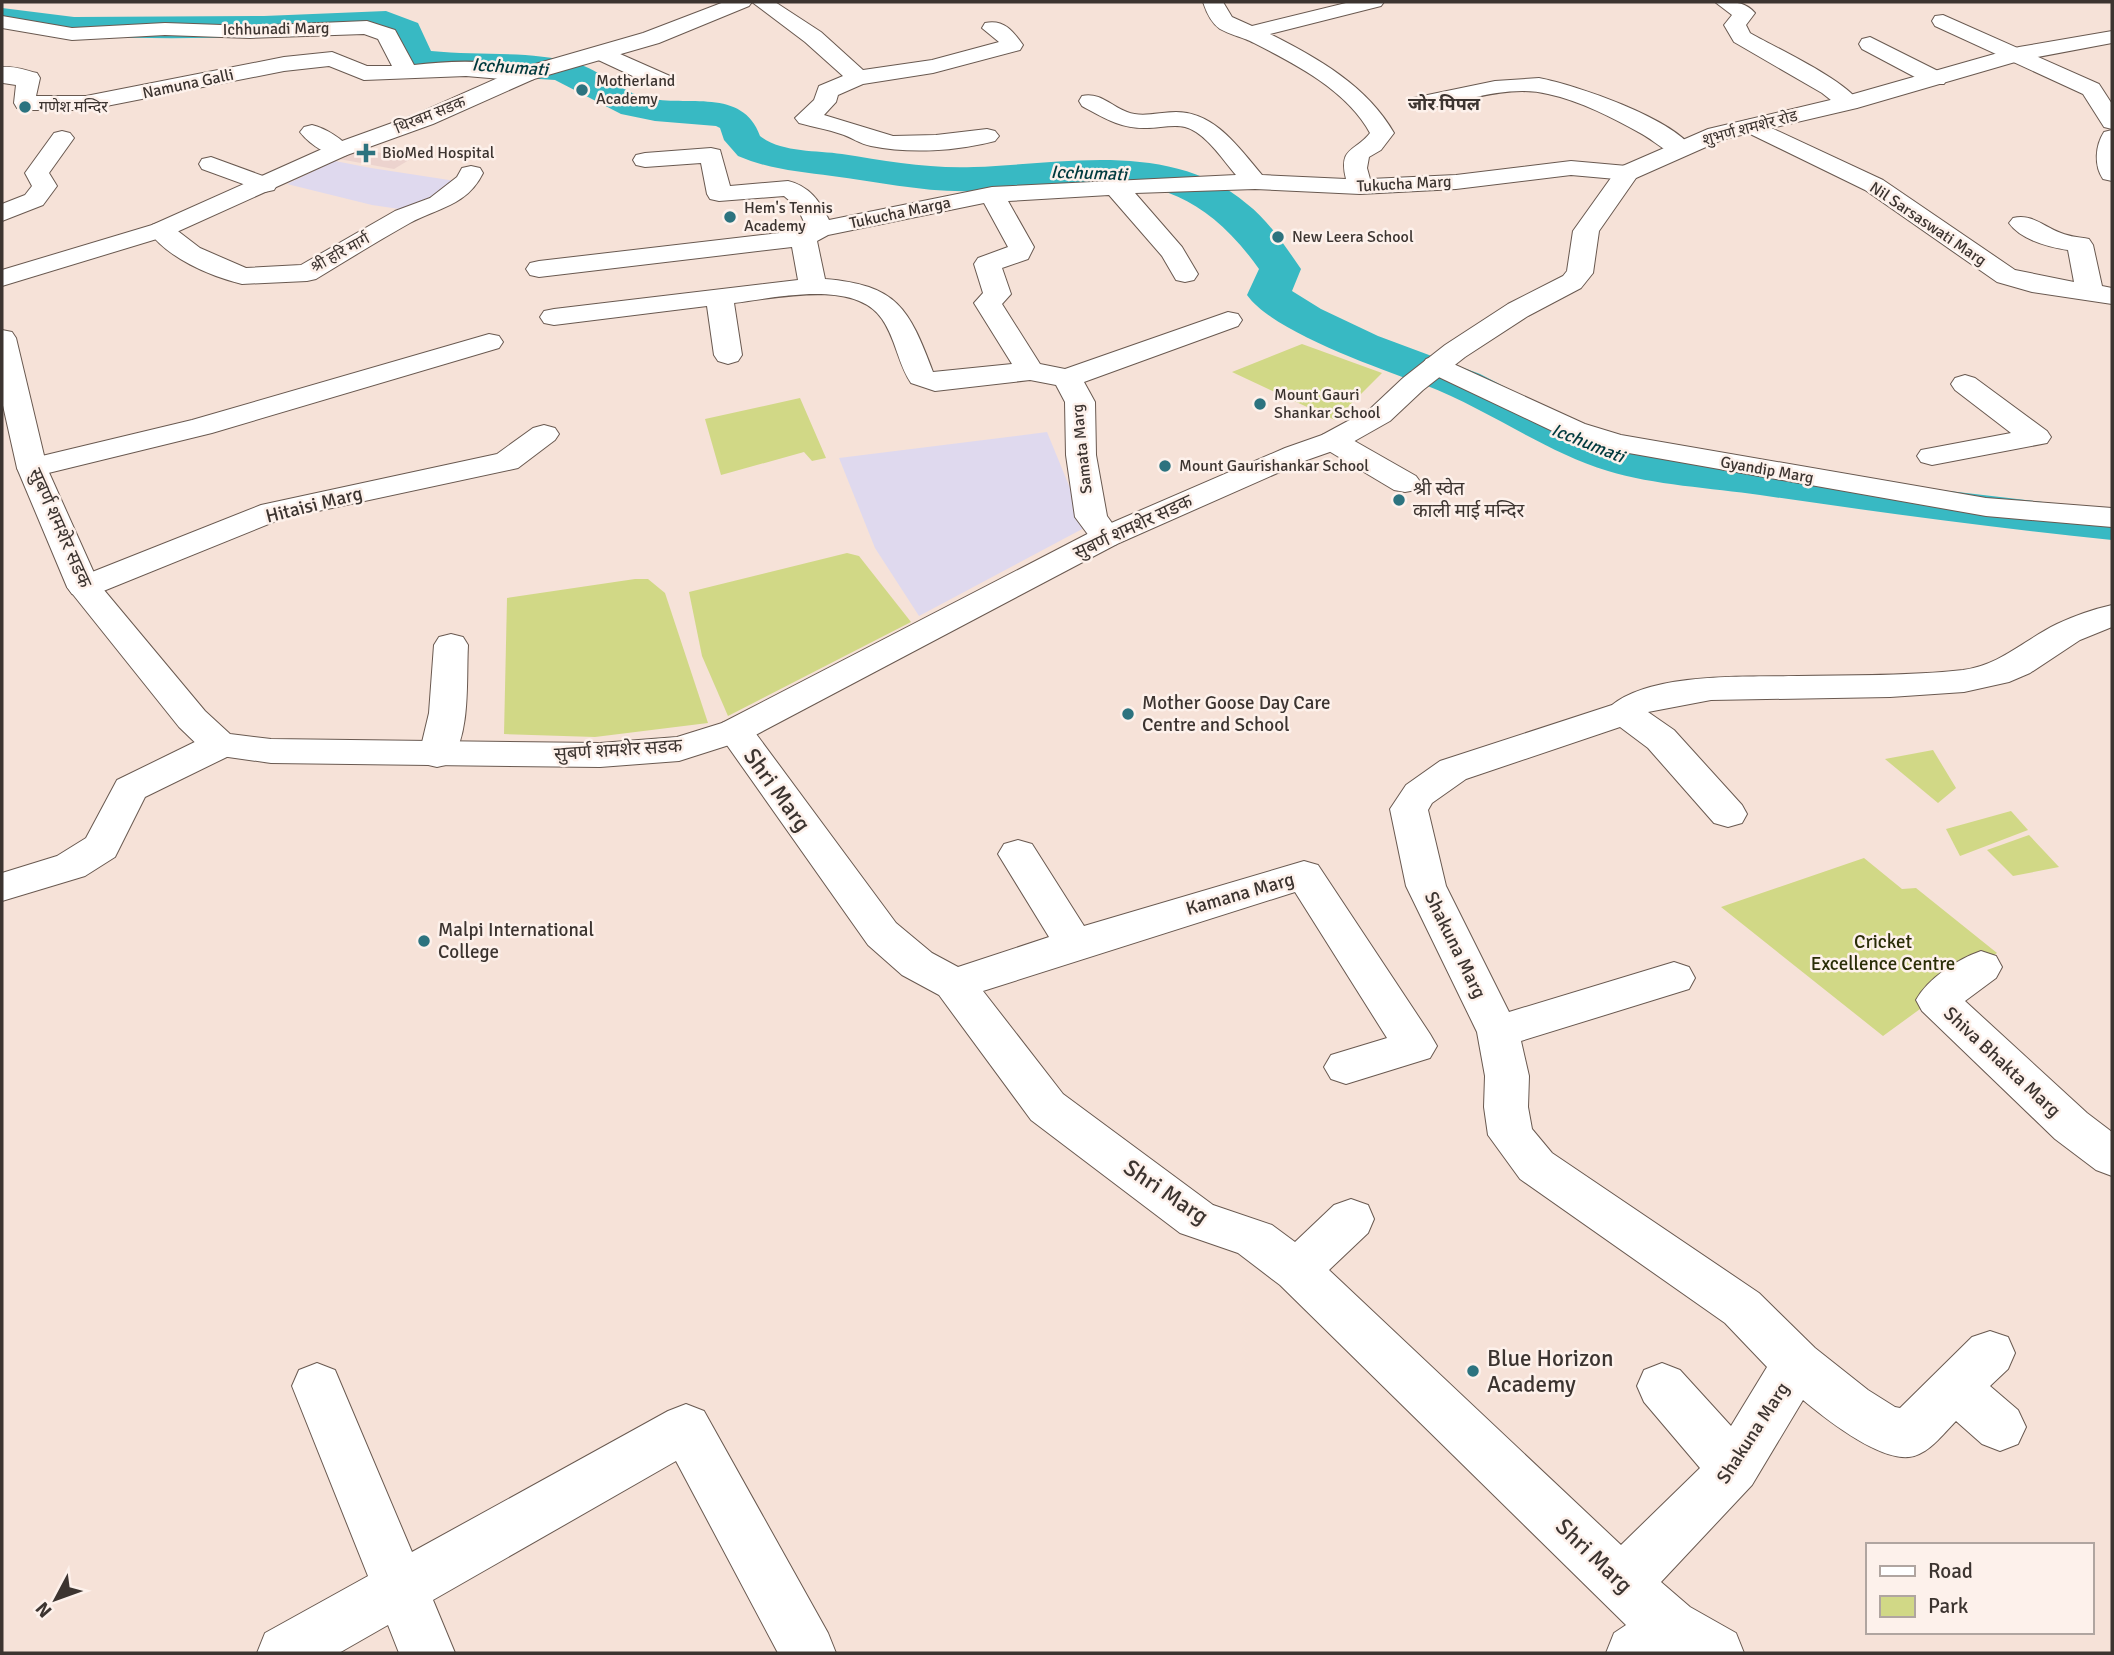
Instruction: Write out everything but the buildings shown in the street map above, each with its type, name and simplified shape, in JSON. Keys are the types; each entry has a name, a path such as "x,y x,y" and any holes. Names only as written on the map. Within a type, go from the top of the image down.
{"street":[{"name":"थिरबम सडक","path":"2,278 161,230 339,150 425,119 532,72 602,53 686,25 742,2"},
{"path":"762,2 813,37 858,78"},
{"path":"1213,2 1216,12 1226,23 1251,33 1314,68 1366,106 1377,119 1382,133 1373,145 1358,153 1355,168 1360,187"},
{"path":"1251,33 1374,2"},
{"path":"1725,2 1744,13 1735,25 1742,37 1849,103"},
{"path":"1943,21 2091,89 2112,122"},
{"name":"Ichhunadi Marg","path":"2,22 70,39 165,29 250,32 367,27 387,34 407,73"},
{"path":"987,136 936,142 893,143 871,139 850,129 807,118 825,102 827,91 858,78 933,66 1012,45 1004,33 993,28"},
{"name":"शुभर्ण शमशेर रोड","path":"1627,173 1716,134 1849,103 2018,54 2112,37"},
{"path":"1870,44 1936,79"},
{"path":"602,53 662,81"},
{"name":"Namuna Galli","path":"2,74 12,73 11,78 30,78 25,103 62,105 117,98 284,64 332,59 363,73 407,73"},
{"path":"407,73 461,70 532,72"},
{"path":"1422,103 1488,90 1537,85 1552,88 1642,125 1668,138 1681,149"},
{"path":"1090,101 1125,120 1149,123 1180,120 1197,124 1229,152 1255,182"},
{"name":"Nil Sarsaswati Marg","path":"1752,126 1874,185 2006,276 2032,284 2101,295"},
{"path":"312,132 339,150"},
{"path":"2112,137 2108,161 2112,174"},
{"path":"2,213 34,200 44,186 37,173 62,138"},
{"path":"645,160 711,155 719,194 788,188 798,193 809,204 813,286"},
{"path":"211,164 265,185"},
{"name":"Tukucha Marg","path":"1180,183 1255,182 1360,187 1457,182 1571,168 1627,173"},
{"name":"श्री हरि मार्ग","path":"161,230 191,254 242,276 307,273 404,216 439,203 467,181 471,173"},
{"path":"1424,375 1518,310 1573,282 1580,273 1586,231 1627,173"},
{"name":"Tukucha Marga","path":"538,269 812,234 992,194 1180,183"},
{"path":"1116,186 1173,253 1185,274"},
{"path":"992,194 1021,247 1019,253 987,264 997,294 988,303 1030,371"},
{"path":"2022,223 2054,240 2080,245 2101,295"},
{"name":"Samata Marg","path":"554,317 719,295 813,286 849,288 884,301 903,331 922,377 935,382 1030,371 1067,378 1080,402 1081,455 1091,517 1106,537"},
{"path":"719,295 728,355"},
{"path":"1067,378 1228,320"},
{"name":"सुबर्ण शमशेर सडक","path":"2,338 32,468 84,587 192,719 220,745 271,751 600,755 679,749 735,731 1106,537 1296,454 1333,441 1380,415 1424,375"},
{"path":"32,468 201,427 489,342"},
{"name":"Gyandip Marg","path":"1424,375 1616,443 1986,508 2112,518"},
{"path":"1932,456 2036,437 1965,384"},
{"name":"Hitaisi Marg","path":"84,587 272,512 507,461 544,434"},
{"path":"1333,441 1405,483"},
{"name":"Shakuna Marg","path":"1621,1583 1734,1468 1797,1364 1742,1308 1536,1166 1511,1135 1506,1107 1507,1076 1498,1032 1426,886 1409,809 1419,794 1453,770 1625,713 1636,704 1668,695 1711,689 1891,686 1964,681 2018,665 2068,632 2112,615"},
{"path":"437,755 447,720 451,645"},
{"path":"1625,713 1661,739 1728,814"},
{"name":"Shri Marg","path":"735,731 882,934 917,964 954,985 1047,1107 1197,1219 1255,1239 1297,1270 1621,1583 1652,1640 1716,1653"},
{"path":"2,887 71,866 101,847 130,789 220,745"},
{"path":"1018,854 1075,946"},
{"name":"Kamana Marg","path":"954,985 1304,876 1415,1046 1346,1067"},
{"name":"Shiva Bhakta Marg","path":"1981,967 1937,1000 2071,1126 2112,1157"},
{"path":"1498,1032 1674,978"},
{"path":"1297,1270 1351,1219"},
{"path":"1797,1364 1878,1426 1894,1432 1909,1433 1973,1370 2000,1427"},
{"path":"317,1385 427,1653"},
{"path":"1662,1385 1734,1468"},
{"path":"285,1653 686,1428 808,1653"}],"shaded area":[{"name":"BioMed Hospital","path":"361,148 409,160 394,169 339,159"},
{"path":"335,161 462,182 413,211 372,205 287,184"},
{"path":"1047,432 1086,527 919,616 875,548 839,458"}],"green space":[{"path":"1302,344 1382,373 1335,420 1232,372"},
{"path":"800,398 826,458 812,461 804,452 721,475 705,419"},
{"path":"847,553 859,556 911,622 728,716 702,656 689,592"},
{"path":"648,579 665,593 708,723 595,737 504,734 507,598"},
{"path":"1933,750 1956,788 1938,803 1885,759"},
{"path":"2011,811 2028,830 1960,856 1946,829"},
{"path":"2029,835 2059,867 2013,876 1987,850"},
{"name":"Cricket Excellence Centre","path":"1864,858 1902,889 1916,888 1997,953 1883,1036 1721,907"}],"waterway":[{"name":"Icchumati","path":"2,18 74,27 264,26 386,21 406,30 417,60 565,71 634,106 709,113 729,118 736,122 743,140 752,148 786,158 938,178 973,179 1094,170 1143,174 1168,180 1206,194 1245,224 1280,269 1269,295 1305,318 1362,346 1464,384 1564,436 1624,460 1881,498 2112,525"}],"place":[{"name":"Motherland Academy","path":"582,90"},
{"name":"गणेश मन्दिर","path":"25,107"},
{"name":"BioMed Hospital","path":"366,153"},
{"name":"Hem's Tennis Academy","path":"730,217"},
{"name":"New Leera School","path":"1278,237"},
{"name":"Mount Gauri Shankar School","path":"1260,404"},
{"name":"Mount Gaurishankar School","path":"1165,466"},
{"name":"श्री स्वेत काली माई मन्दिर","path":"1399,500"},
{"name":"Mother Goose Day Care Centre and School","path":"1128,714"},
{"name":"Malpi International College","path":"424,941"},
{"name":"Blue Horizon Academy","path":"1473,1371"}],"district":[{"name":"जोर पिपल","path":"1444,104"}]}
